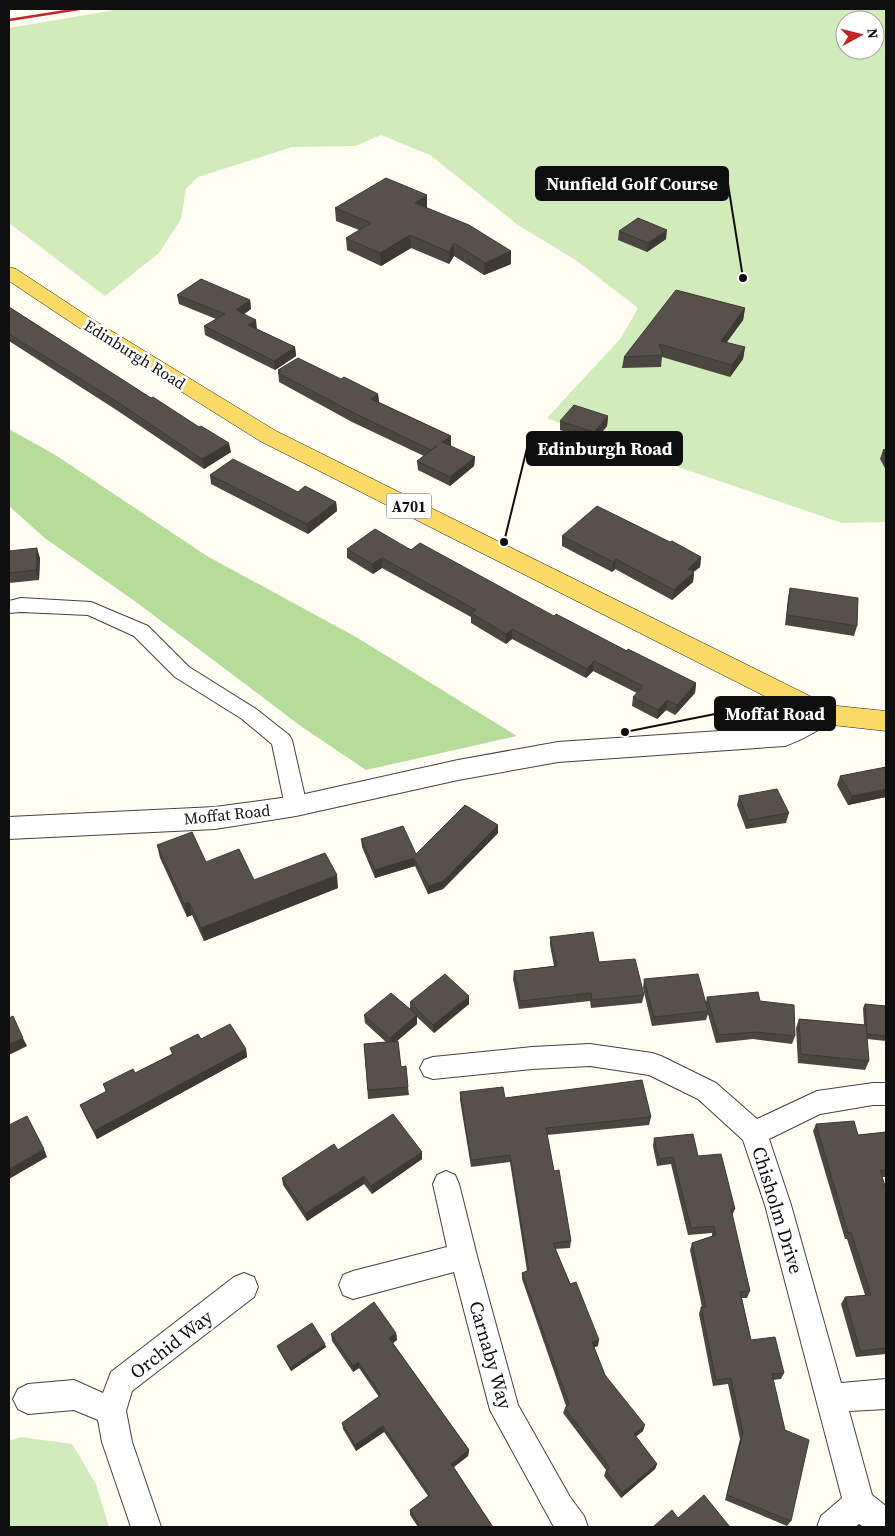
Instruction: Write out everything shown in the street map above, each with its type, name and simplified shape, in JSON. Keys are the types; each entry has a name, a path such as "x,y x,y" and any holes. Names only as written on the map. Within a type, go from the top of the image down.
{"main road":[{"name":"Edinburgh Road","path":"9,273 85,323 268,436 823,714 886,722"}],"street":[{"path":"9,606 91,609 141,631 182,672 249,714 282,740 296,806"},
{"name":"Moffat Road","path":"9,828 215,818 296,806 458,770 558,752 785,736 823,714"},
{"name":"Chisholm Drive","path":"433,1068 532,1058 590,1055 652,1064 707,1091 754,1132 778,1205 859,1504"},
{"path":"754,1132 817,1103 873,1094 886,1094"},
{"name":"Carnaby Way","path":"446,1184 463,1256 505,1410 559,1508 572,1527"},
{"path":"354,1285 463,1256"},
{"name":"Orchid Way","path":"146,1527 117,1442 111,1411 121,1382 244,1287"},
{"path":"831,1398 886,1394"},
{"path":"28,1399 74,1395 111,1411"},
{"path":"832,1527 859,1504 886,1525"}],"green space":[{"path":"121,9 886,9 886,522 842,523 640,454 547,418 621,338 638,308 577,261 518,225 430,155 381,135 355,146 292,147 198,177 186,189 181,219 159,253 105,296 9,223 9,28"},
{"path":"9,429 57,456 207,556 356,637 517,736 366,770 302,727 136,602 46,539 9,506"},
{"path":"21,1437 72,1444 96,1484 109,1527 9,1527 9,1441"}],"building":[{"path":"386,178 427,195 415,203 469,225 511,251 485,263 454,243 449,252 410,235 380,253 346,238 371,223 335,208"},
{"path":"638,218 667,230 648,243 619,231"},
{"path":"201,279 250,300 236,310 256,320 248,325 295,347 274,361 204,326 225,314 177,295"},
{"path":"676,290 745,308 721,341 745,347 732,365 659,344 663,355 624,357"},
{"path":"9,307 151,398 153,397 199,427 201,426 229,443 202,459 116,401 9,334"},
{"path":"298,358 341,379 344,377 378,394 371,399 451,436 442,442 475,457 450,477 417,461 437,446 431,450 352,412 278,373 281,371 278,370"},
{"path":"574,405 608,416 594,432 560,421"},
{"path":"233,459 298,492 305,486 336,502 307,524 210,475"},
{"path":"597,506 670,542 672,541 701,557 688,569 694,572 674,590 616,559 613,562 562,536"},
{"path":"375,529 411,550 420,543 554,616 556,614 627,651 628,649 696,683 677,705 667,700 658,710 633,697 643,686 594,661 587,669 512,629 506,634 471,613 476,610 382,558 372,564 347,549"},
{"path":"37,548 36,570 9,573 9,551"},
{"path":"790,588 858,598 857,626 787,615"},
{"path":"886,767 886,789 852,796 840,776"},
{"path":"777,789 789,813 748,820 739,796"},
{"path":"465,805 498,825 443,881 428,886 414,858 375,870 361,839 403,826 416,854"},
{"path":"192,832 206,862 239,849 254,880 325,853 337,875 201,928 189,902 184,904 157,845"},
{"path":"593,932 599,962 635,959 644,995 592,1000 591,993 520,1001 514,971 557,966 550,937"},
{"path":"445,974 469,996 433,1025 410,1002"},
{"path":"698,974 708,1011 654,1017 644,979"},
{"path":"758,992 760,1001 794,1005 795,1036 755,1032 718,1035 707,997"},
{"path":"391,993 417,1015 390,1038 364,1015"},
{"path":"865,1004 886,1006 886,1036 867,1034"},
{"path":"13,1016 23,1038 9,1044 9,1018"},
{"path":"799,1019 866,1025 869,1061 801,1054"},
{"path":"230,1024 246,1049 94,1131 80,1105 107,1091 103,1084 133,1069 135,1073 173,1054 170,1048 198,1034 201,1039"},
{"path":"398,1041 401,1067 406,1066 408,1087 368,1090 364,1044"},
{"path":"642,1080 651,1117 546,1128 554,1171 559,1170 571,1241 553,1243 570,1284 576,1282 599,1340 592,1342 605,1375 645,1425 634,1434 657,1464 622,1493 606,1471 610,1468 565,1408 569,1404 522,1273 529,1270 510,1155 471,1160 460,1092 503,1087 505,1098"},
{"path":"393,1114 422,1152 371,1186 364,1176 306,1213 282,1178 334,1144 338,1150"},
{"path":"27,1116 44,1149 9,1169 9,1125"},
{"path":"854,1121 858,1135 886,1132 886,1170 880,1170 886,1189 886,1348 860,1351 845,1297 871,1295 851,1232 848,1233 816,1124"},
{"path":"693,1134 698,1156 721,1154 735,1209 731,1209 750,1291 740,1292 751,1340 775,1337 784,1373 772,1374 785,1430 809,1440 791,1521 727,1495 743,1433 731,1378 716,1380 701,1307 706,1307 692,1243 716,1235 714,1226 691,1228 673,1157 659,1159 654,1138"},
{"path":"374,1302 396,1333 389,1338 469,1450 451,1464 493,1527 421,1527 410,1510 430,1495 383,1426 355,1445 342,1423 381,1395 358,1362 353,1366 331,1334"},
{"path":"312,1323 325,1344 290,1368 277,1346"},
{"path":"704,1495 730,1527 653,1527 672,1510 678,1518"}],"railway":[{"path":"9,20 79,9"}],"place":[{"name":"Nunfield Golf Course","path":"743,278"},
{"name":"Edinburgh Road","path":"504,542"},
{"name":"Moffat Road","path":"625,732"}]}
